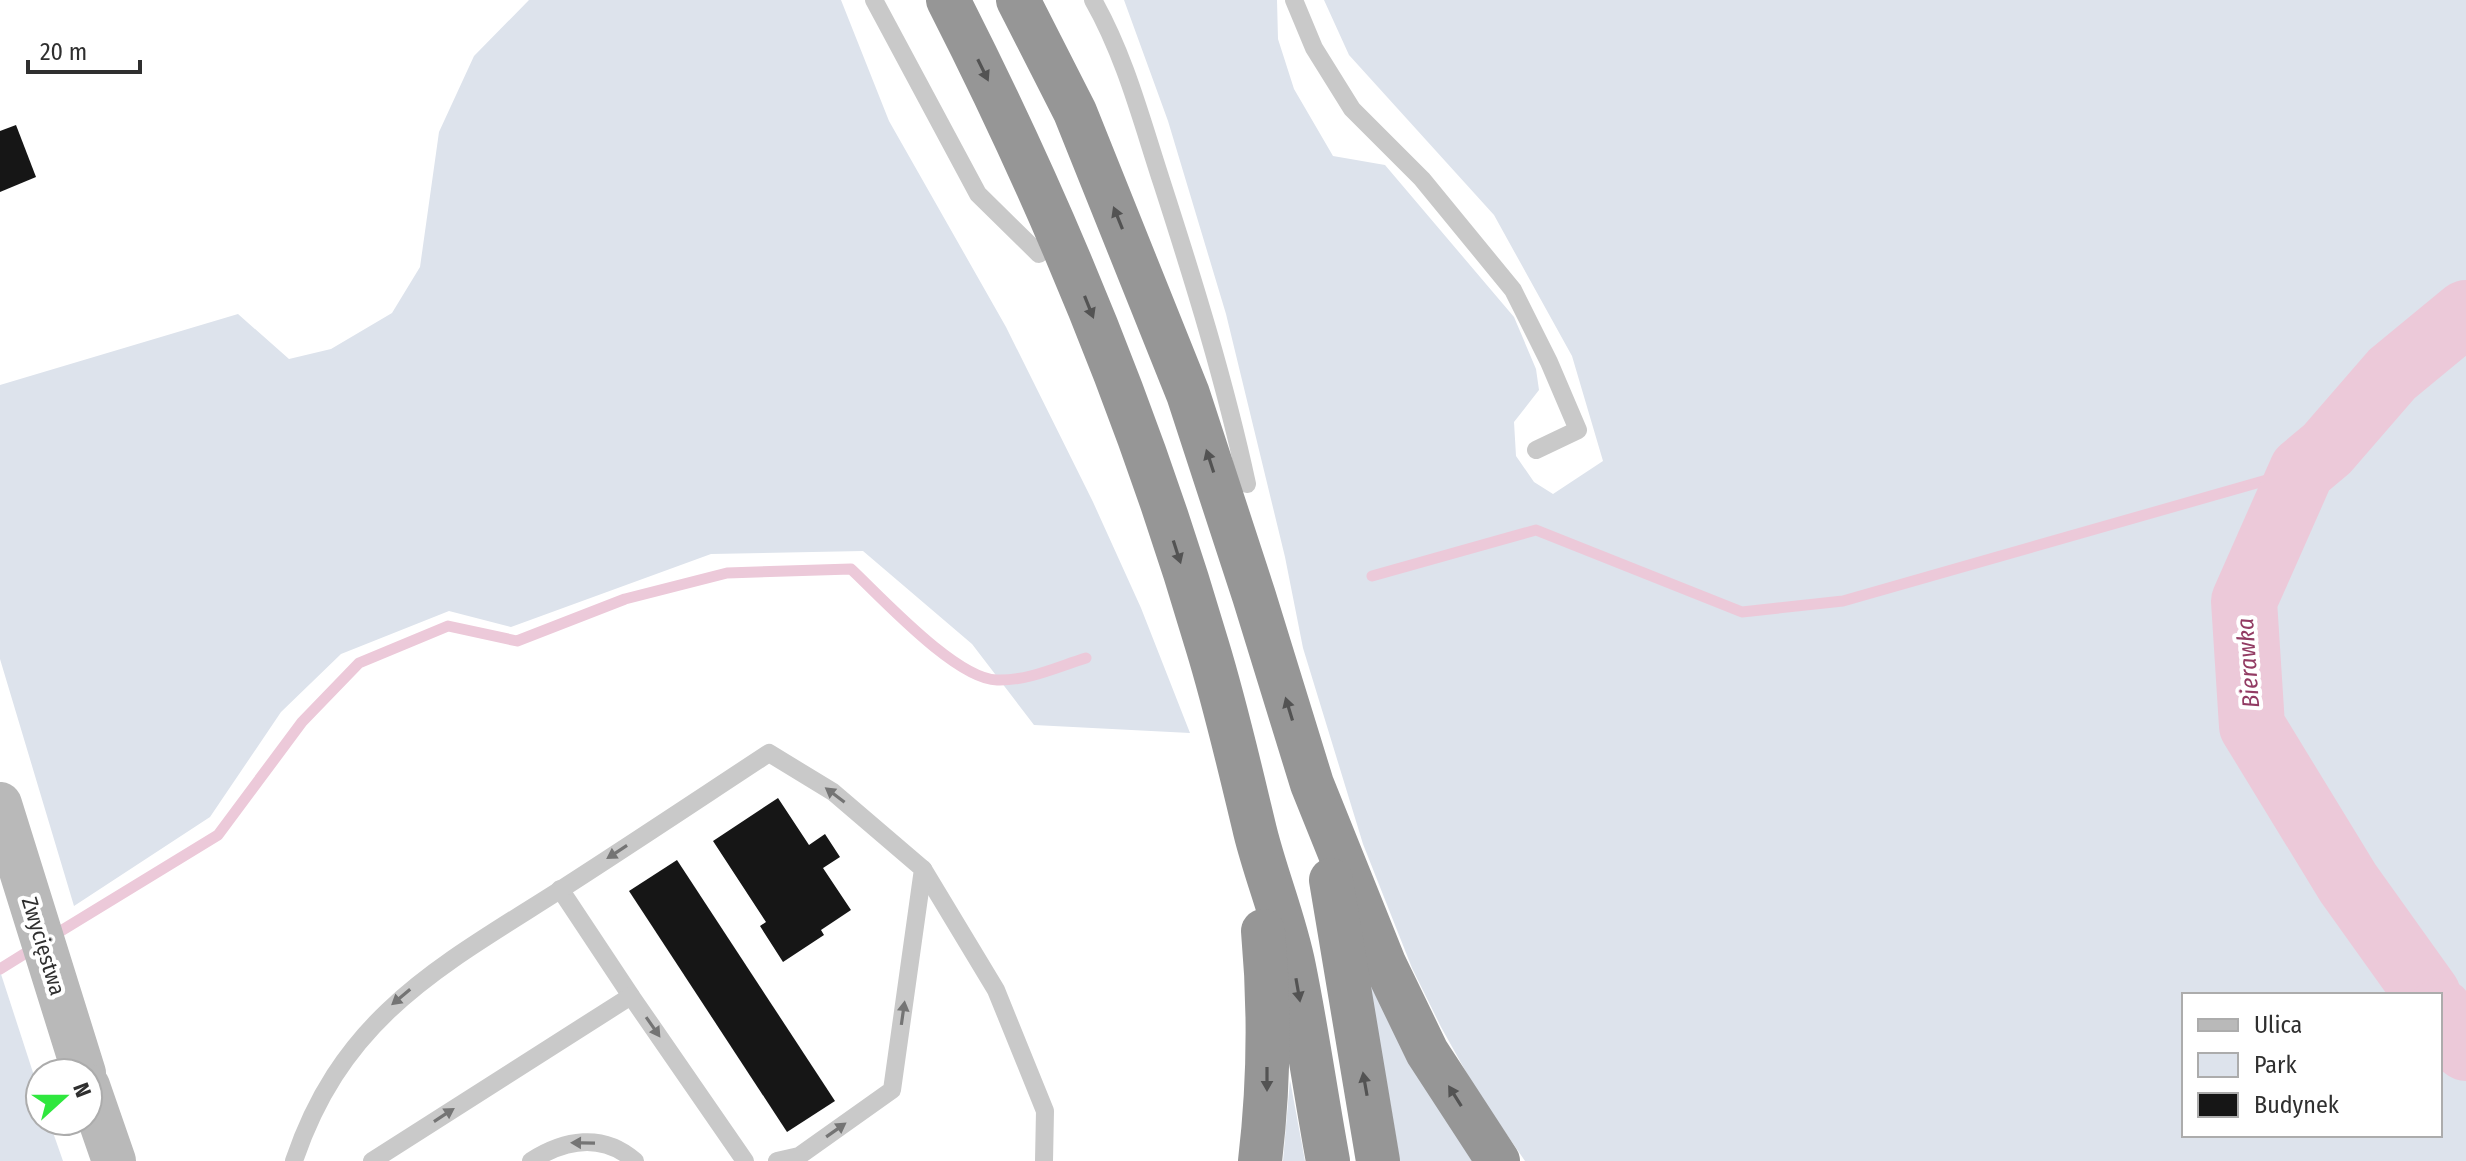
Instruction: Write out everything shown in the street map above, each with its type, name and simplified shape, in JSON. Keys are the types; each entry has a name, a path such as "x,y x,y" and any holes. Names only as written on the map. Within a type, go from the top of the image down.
{"highway":[{"path":"948,0 1045,206 1122,393 1207,643 1239,759 1255,833 1293,963 1328,1161"},
{"path":"1018,0 1075,112 1188,394 1312,784 1384,963 1427,1052 1498,1161"},
{"path":"1312,784 1331,878 1378,1161"},
{"path":"1255,833 1266,966 1267,1100 1260,1161"}],"main road":[{"name":"Zwycięstwa","path":"0,804 78,1057"},
{"path":"104,1132 114,1161"}],"lane":[{"path":"874,0 978,194 1039,254"},
{"path":"1093,0 1104,19 1138,107 1202,308 1247,484"},
{"path":"1294,0 1314,48 1352,109 1422,179 1513,290 1578,430 1536,450"},
{"path":"294,1161 311,1116 331,1081 384,1012 445,963 769,753 833,792 923,869 996,990 1045,1111 1044,1161"},
{"path":"777,1161 799,1156 892,1090 923,869"},
{"path":"560,889 745,1161"},
{"path":"377,1160 631,996"},
{"path":"531,1161 560,1145 575,1142 614,1149 635,1161"}],"green space":[{"path":"529,0 841,0 889,121 1006,327 1093,502 1141,608 1190,733 1034,725 972,644 863,551 711,554 511,627 449,611 341,654 281,712 210,817 74,906 0,659 0,385 238,314 289,359 331,349 392,313 420,267 439,132 474,56"},
{"path":"1124,0 1277,0 1278,39 1294,89 1333,156 1385,165 1514,317 1536,369 1539,390 1514,422 1516,456 1534,482 1553,494 1603,461 1572,356 1494,215 1349,55 1324,0 2466,0 2466,1161 1525,1161 1475,1088 1441,1027 1412,968 1363,844 1303,648 1285,557 1226,314 1168,121"},
{"path":"0,971 28,1057 24,1057 24,1137 55,1137 63,1161 0,1161"},
{"path":"1368,974 1476,1161 1400,1161"},
{"path":"1290,1080 1305,1161 1283,1161"}],"building":[{"path":"16,125 36,177 0,192 0,131"},
{"path":"778,798 809,845 825,834 840,857 823,868 851,910 821,930 824,935 783,962 760,926 766,922 713,841"},
{"path":"677,860 835,1101 787,1132 629,891"}],"waterway":[{"name":"Bierawka","path":"2427,993 2348,883 2252,726 2244,601 2302,470 2327,449 2392,374 2466,313"},
{"path":"1372,576 1536,530 1742,612 1843,601 2302,470"},
{"path":"51,937 218,835 302,722 359,663 448,626 517,641 625,599 727,573 851,569 920,635 961,666 980,676 997,680 1020,678 1086,658"},
{"path":"0,969 37,946"},
{"name":"Bierawka","path":"2442,1014 2466,1048"}]}
